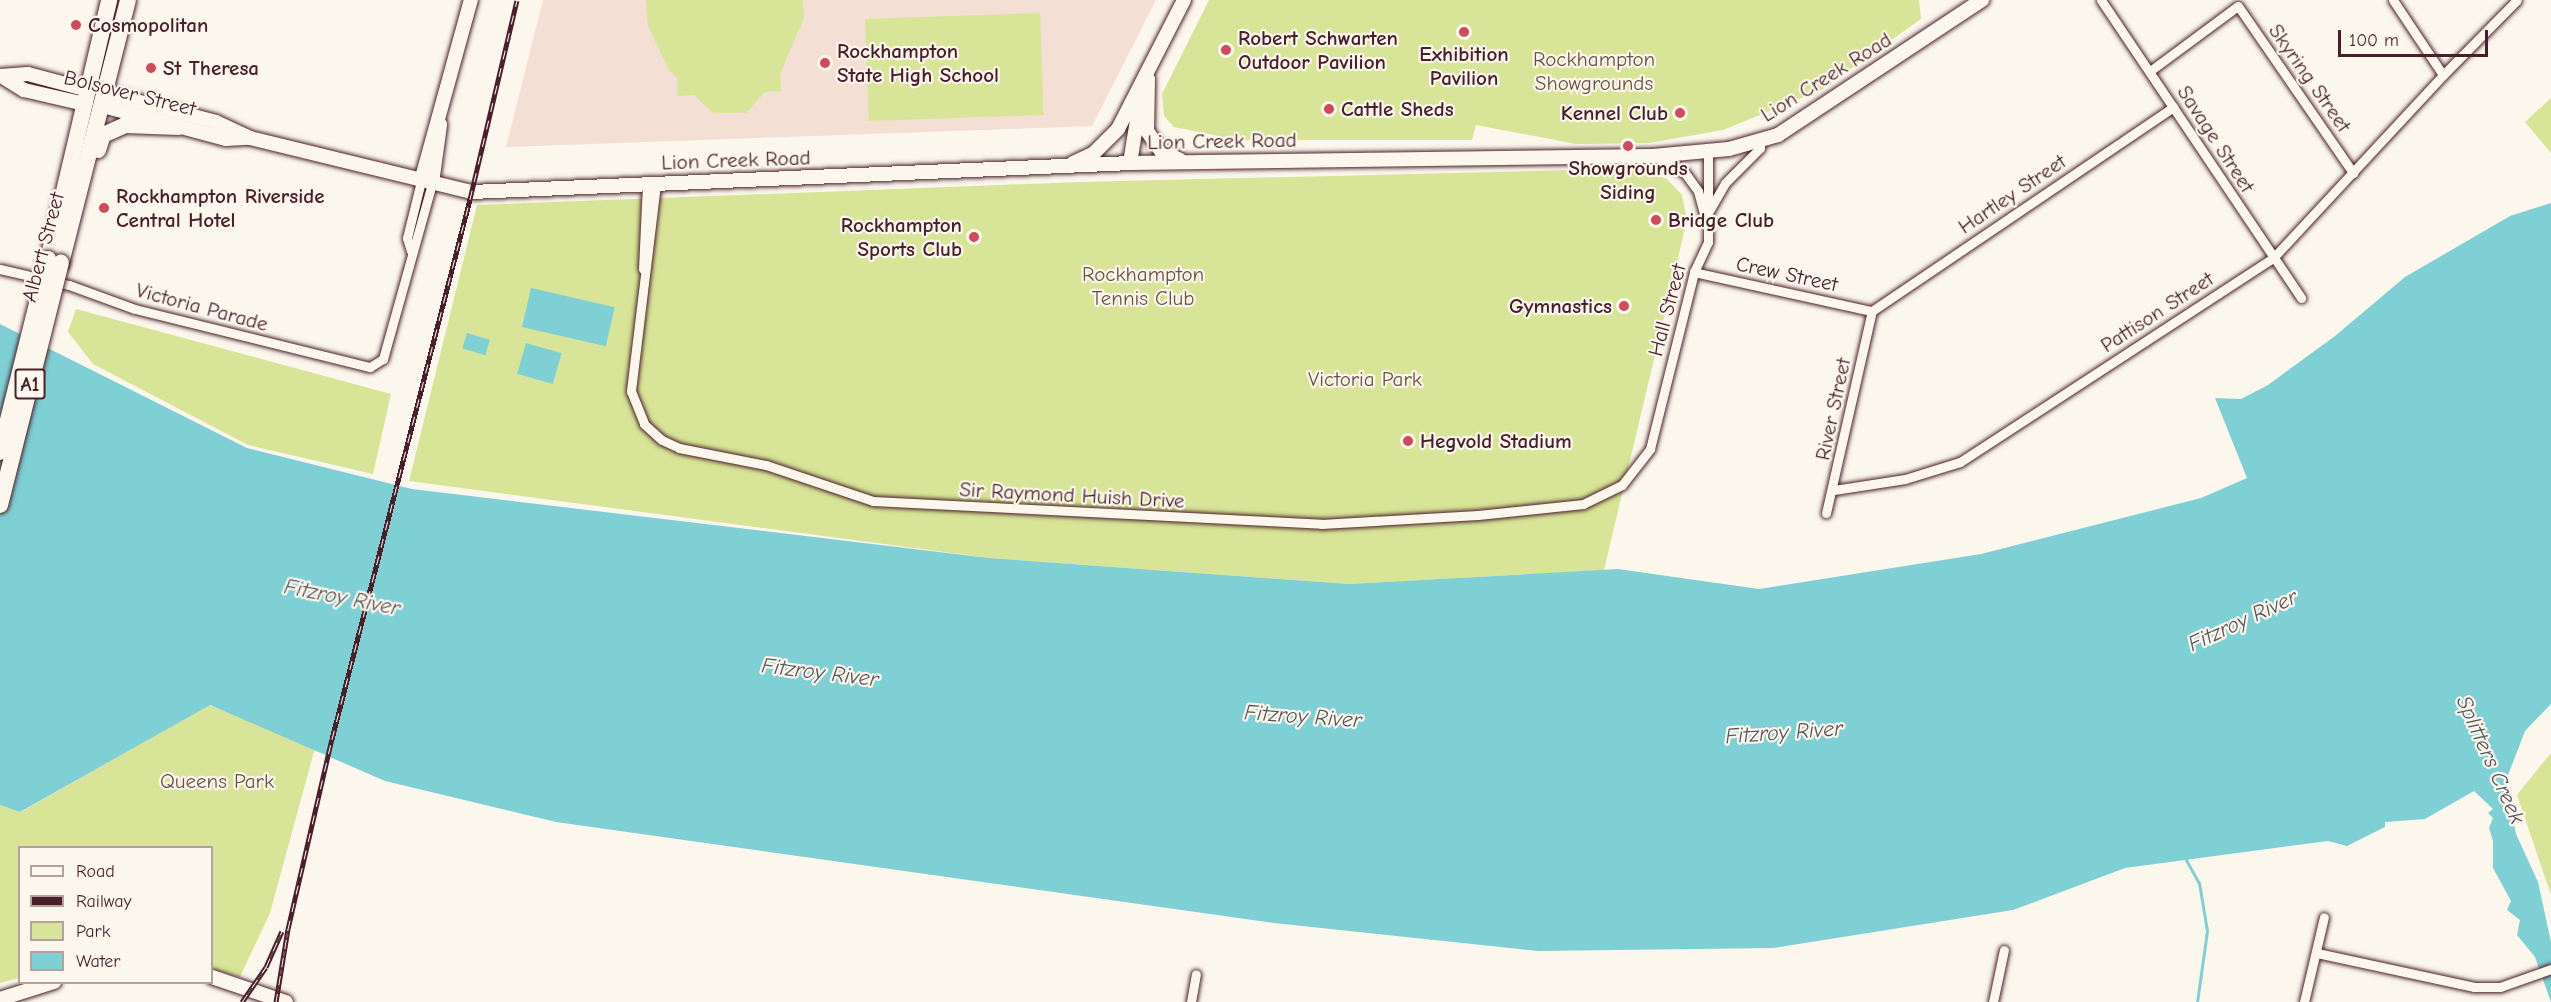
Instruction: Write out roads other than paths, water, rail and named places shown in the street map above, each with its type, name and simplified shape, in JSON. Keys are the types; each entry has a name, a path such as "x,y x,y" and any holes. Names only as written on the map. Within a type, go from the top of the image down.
{"highway":[{"name":"Albert Street","path":"0,505 109,0"},
{"name":"Albert Street","path":"0,452 54,261 79,198 128,0"},
{"name":"Bolsover Street","path":"87,97 104,100"},
{"path":"79,198 103,135 125,125 179,127"}],"street":[{"path":"427,182 440,120 471,0"},
{"path":"1067,166 1094,153 1113,136 1149,71 1184,0"},
{"name":"Lion Creek Road","path":"427,182 472,192 1130,163 1653,156 1708,151 1760,142 1778,135 1982,0"},
{"name":"Savage Street","path":"2101,0 2301,298"},
{"path":"2393,0 2443,75"},
{"name":"Pattison Street","path":"1834,490 1905,478 1959,462 2274,257 2443,75 2517,0"},
{"name":"Skyring Street","path":"2150,71 2238,6 2353,172"},
{"path":"1149,71 1147,131 1161,152 1187,162"},
{"path":"1130,163 1133,125 1149,71"},
{"name":"Bolsover Street","path":"1,76 24,90 87,97"},
{"name":"Bolsover Street","path":"104,100 179,127 225,139 250,138"},
{"name":"Bolsover Street","path":"104,100 216,122 250,138 427,182"},
{"name":"Hartley Street","path":"1872,311 2173,107"},
{"path":"1706,219 1725,183 1760,148 1760,142"},
{"name":"Hall Street","path":"1634,472 1650,449 1694,272 1707,242 1706,219 1710,180 1708,151"},
{"path":"1653,156 1685,173 1698,191 1706,219"},
{"name":"Victoria Parade","path":"0,268 337,361 370,368 382,359 386,347 411,251 407,238 427,182"},
{"name":"Sir Raymond Huish Drive","path":"652,184 644,296 630,391 640,418 654,435 679,448 766,465 873,501 1321,524 1478,515 1583,504 1611,493 1634,472"},
{"name":"Crew Street","path":"1694,272 1872,311"},
{"name":"River Street","path":"1826,513 1834,490 1872,311"},
{"path":"2304,1002 2324,917"},
{"path":"1993,1002 2004,950"},
{"path":"2317,953 2475,987 2500,987 2551,969"},
{"path":"1191,1002 1196,974"},
{"path":"213,977 270,999 286,1002"},
{"path":"0,999 48,984"}],"water":[{"path":"2551,203 2551,704 2525,731 2505,783 2516,834 2538,882 2551,942 2551,1002 2535,957 2517,935 2520,920 2507,910 2511,901 2493,868 2493,841 2489,828 2493,818 2488,813 2493,809 2474,791 2425,819 2385,822 2385,827 2347,846 2328,841 2125,868 2013,910 1773,948 1538,951 1274,923 556,822 385,781 210,705 20,812 0,805 0,324 247,448 412,489 989,558 1349,584 1618,569 1759,589 1981,554 2201,498 2247,478 2215,398 2241,399 2268,385 2335,336 2405,277 2510,216"},
{"path":"531,288 615,307 606,346 522,327"},
{"path":"467,333 490,340 485,355 462,348"},
{"path":"526,343 562,353 553,384 517,374"}],"waterway":[{"path":"2185,858 2199,883 2207,931 2197,1002"}],"railway":[{"path":"276,1002 288,929 332,739 470,199 517,0"},
{"path":"242,1002 266,967 282,931"}],"place":[{"name":"Cosmopolitan","path":"76,25"},
{"name":"Exhibition Pavilion","path":"1464,32"},
{"name":"Robert Schwarten Outdoor Pavilion","path":"1226,50"},
{"name":"Rockhampton State High School","path":"825,63"},
{"name":"St Theresa","path":"151,68"},
{"name":"Cattle Sheds","path":"1329,109"},
{"name":"Kennel Club","path":"1680,113"},
{"name":"Showgrounds Siding","path":"1628,146"},
{"name":"Rockhampton Riverside Central Hotel","path":"104,208"},
{"name":"Bridge Club","path":"1656,220"},
{"name":"Rockhampton Sports Club","path":"974,237"},
{"name":"Gymnastics","path":"1624,306"},
{"name":"Hegvold Stadium","path":"1408,441"}],"park label":[{"name":"Rockhampton Showgrounds","path":"1594,71"},
{"name":"Rockhampton Tennis Club","path":"1143,286"},
{"name":"Victoria Park","path":"1365,379"},
{"name":"Queens Park","path":"217,781"}],"water label":[{"name":"Fitzroy River","path":"342,598"},
{"name":"Fitzroy River","path":"2243,621"},
{"name":"Fitzroy River","path":"820,673"},
{"name":"Fitzroy River","path":"1303,717"},
{"name":"Fitzroy River","path":"1784,733"},
{"name":"Splitters Creek","path":"2490,760"}]}
